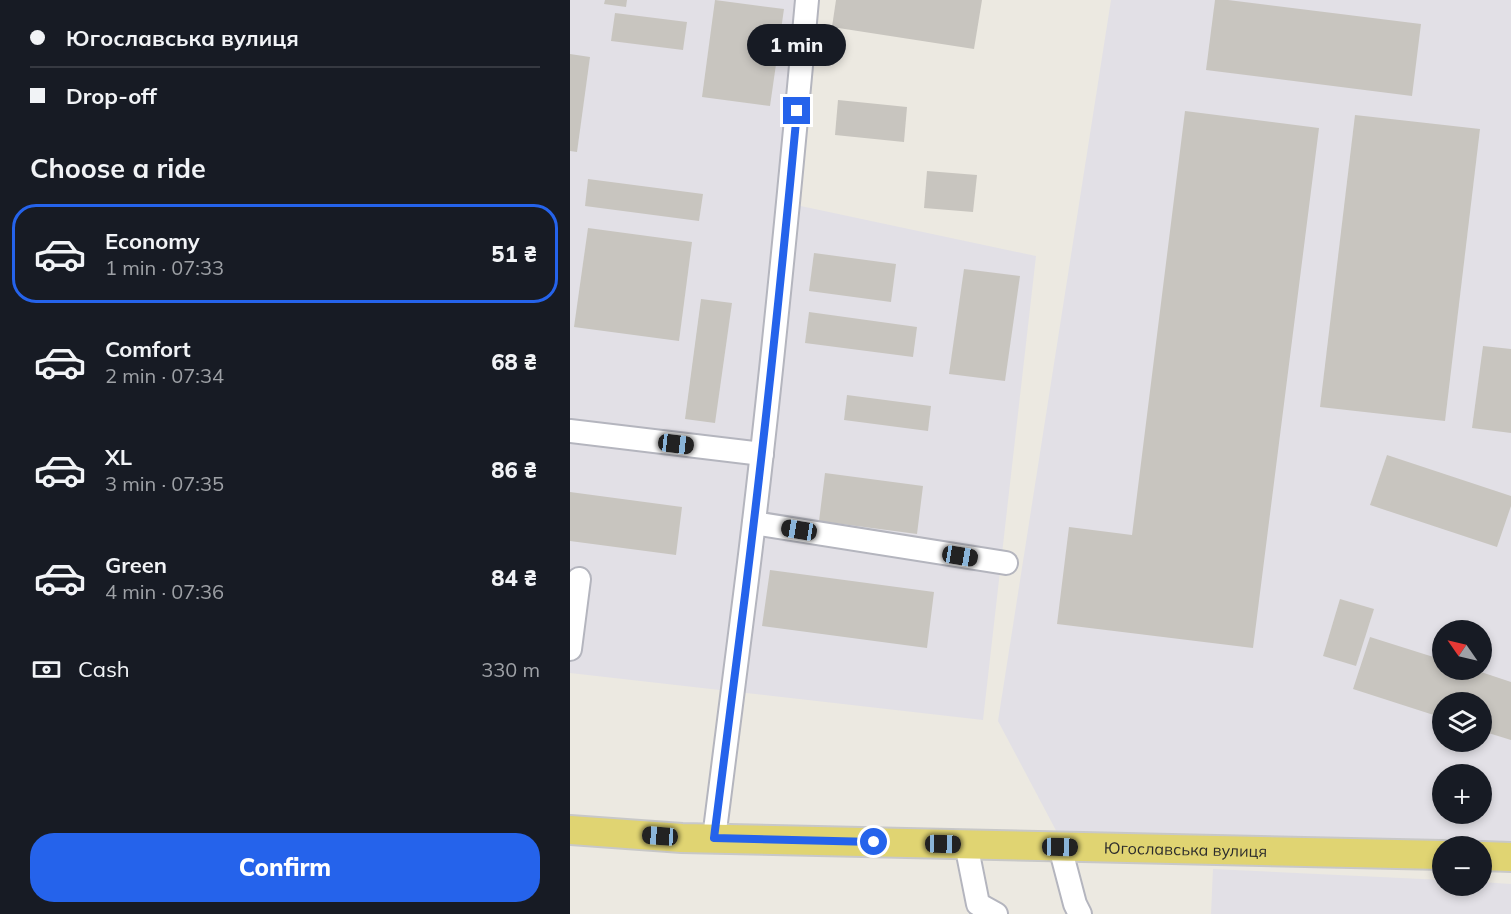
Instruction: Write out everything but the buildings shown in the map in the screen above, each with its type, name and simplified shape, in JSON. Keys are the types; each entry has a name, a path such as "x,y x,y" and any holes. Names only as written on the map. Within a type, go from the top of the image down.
{"main road":[{"name":"Югославська вулиця","path":"570,830 682,838 1432,855"},
{"path":"1492,856 1511,857"}],"street":[{"path":"714,838 762,454 807,0"},
{"path":"570,431 762,454"},
{"path":"754,523 1006,563"},
{"path":"570,649 579,579"},
{"path":"966,844 978,904 996,914"},
{"path":"1060,847 1075,904 1080,914"}],"shaded area":[{"path":"570,0 817,0 796,205 1036,256 983,720 570,673"},
{"path":"1111,0 1511,0 1511,847 1492,847 1492,836 1432,836 1432,845 1060,838 998,721"},
{"path":"1213,869 1432,879 1432,896 1492,896 1492,883 1511,884 1511,914 1211,914"}],"route":[{"path":"797,111 762,454 714,838 874,842"}]}
